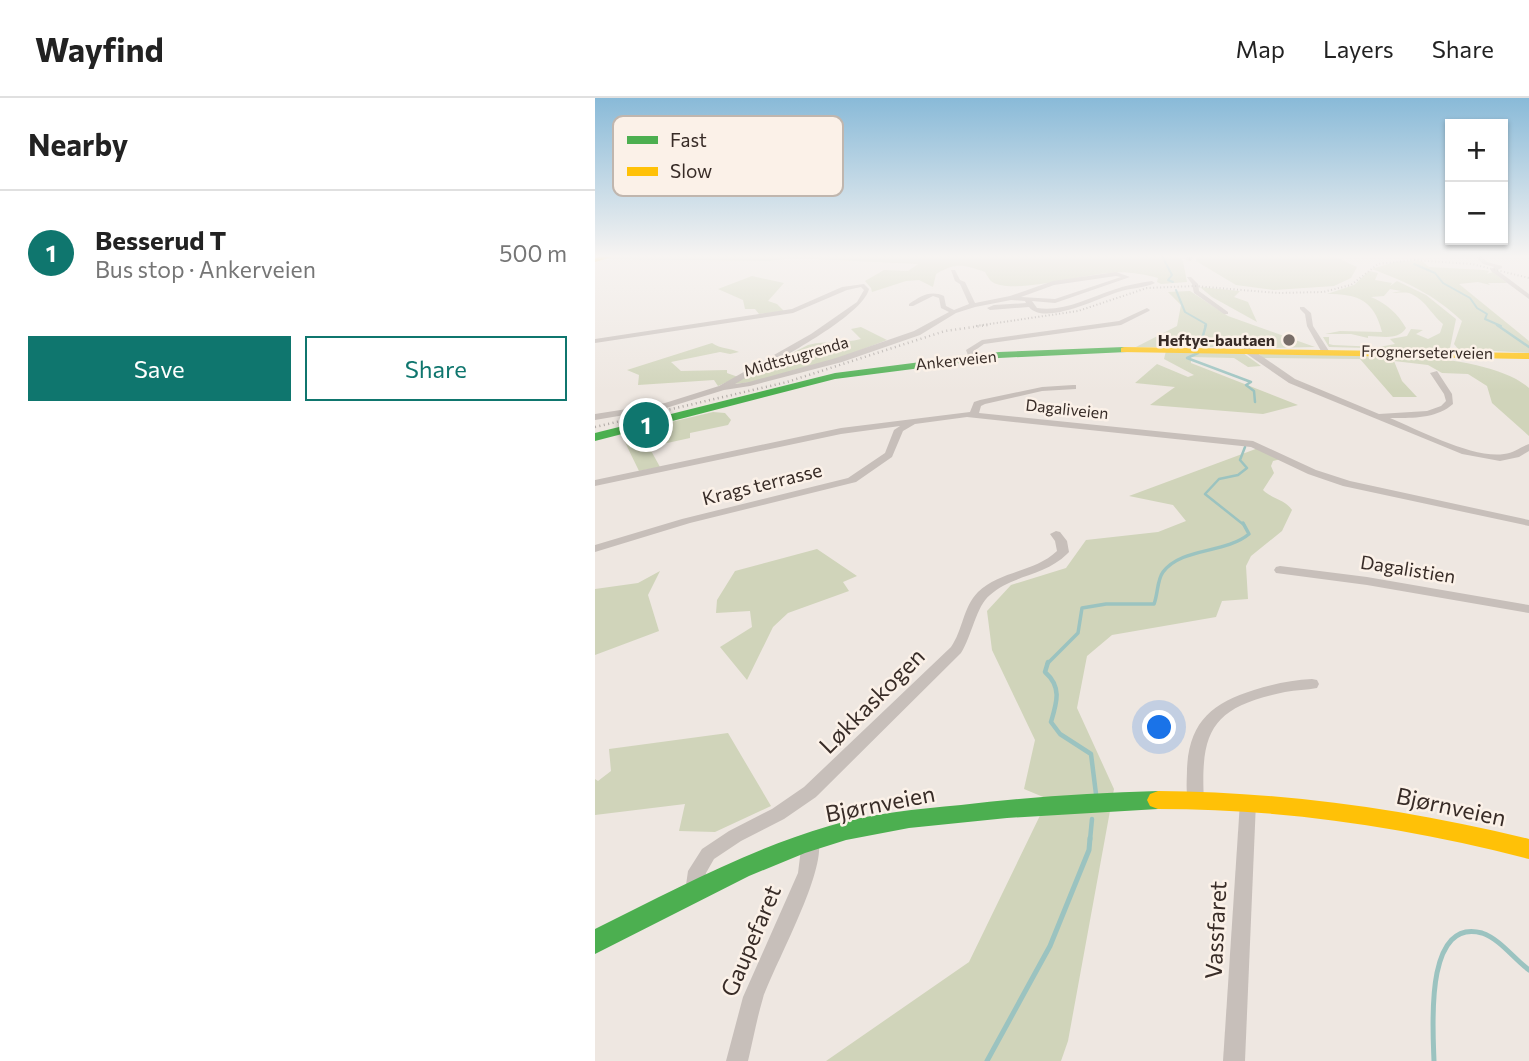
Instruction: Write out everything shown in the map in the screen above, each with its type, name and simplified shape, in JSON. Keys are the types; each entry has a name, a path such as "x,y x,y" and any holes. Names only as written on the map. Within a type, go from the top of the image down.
{"main road":[{"name":"Ankerveien","path":"595,437 826,378 972,358 1103,349 1325,351"},
{"name":"Frognerseterveien","path":"1325,351 1529,356"},
{"name":"Bjørnveien","path":"595,942 694,892 811,841 895,821 1024,806 1088,802 1196,801 1302,805 1389,817 1488,836 1529,849"}],"street":[{"path":"595,341 793,311 820,301"},
{"path":"595,417 673,404 722,388 803,343 861,301"},
{"path":"911,305 917,301"},
{"path":"942,301 943,307 954,312"},
{"path":"971,301 973,305"},
{"name":"Midtstugrenda","path":"722,388 750,384 839,360 917,333 954,312 995,301"},
{"name":"Midtstugrenda","path":"1022,301 1059,301"},
{"name":"Midtstugrenda","path":"1029,303 1035,310 1045,311 1089,301"},
{"path":"1209,301 1226,313"},
{"path":"1302,308 1308,313 1310,326 1325,351"},
{"path":"972,358 970,350 977,343 1103,327 1121,323 1147,310"},
{"path":"1247,350 1292,382 1479,456 1506,458 1529,447"},
{"path":"1377,417 1426,412 1446,406 1450,402 1448,394 1434,373"},
{"path":"974,414 977,404 983,401 1042,389 1073,387"},
{"name":"Dagaliveien","path":"595,482 841,430 974,414 1253,444 1303,468 1347,484 1529,523"},
{"name":"Krags terrasse","path":"595,548 686,521 852,480 888,455 899,430 913,420"},
{"name":"Løkkaskogen","path":"694,892 697,872 709,854 735,836 786,809 816,787 956,650 966,636 972,608 984,593 1008,578 1056,559 1063,552 1056,534"},
{"name":"Dagalistien","path":"1280,570 1367,581 1529,609"},
{"path":"1196,801 1197,755 1203,732 1211,716 1224,706 1247,696 1288,686 1312,684"},
{"name":"Vassfaret","path":"1234,1061 1248,802"},
{"name":"Gaupefaret","path":"737,1061 753,997 807,873 811,841"}],"green space":[{"path":"743,301 768,301 777,304 784,311 759,314 755,309 745,309"},
{"path":"1177,301 1205,301 1228,316 1315,347 1272,348 1254,339 1215,337 1215,347 1136,347 1177,326 1181,305"},
{"path":"1219,301 1248,302 1257,322"},
{"path":"1363,301 1382,302 1406,328 1399,335 1384,337 1325,334 1340,331 1382,332 1379,321"},
{"path":"1421,301 1433,301 1456,319 1450,348 1443,350 1329,347 1323,337 1329,337 1329,344 1333,345 1379,347 1395,344 1390,339 1407,336 1411,329 1423,330 1416,334 1428,339 1440,333 1443,324"},
{"path":"1438,301 1480,301 1529,341 1529,353 1458,349 1454,344 1462,321"},
{"path":"861,327 887,340 791,374 732,384 808,345 861,339 851,329"},
{"path":"712,343 739,352 720,352 671,362 681,371 727,370 727,373 738,377 718,386 714,380 638,385 639,375 627,370"},
{"path":"1166,351 1243,353 1261,366 1248,367 1234,358 1191,357 1191,363 1298,405 1263,414 1150,405 1175,387 1135,383 1157,364 1188,377 1194,375 1164,359"},
{"path":"1258,352 1399,355 1476,365 1507,375 1529,388 1529,436 1492,403 1487,386 1468,374 1442,373 1428,365 1394,361 1402,381 1417,397 1393,397 1360,359 1263,358"},
{"path":"713,412 725,413 731,420 728,425 690,433 690,438 649,447 660,467 639,471 621,434"},
{"path":"1261,447 1281,459 1273,461 1271,466 1274,473 1263,490 1292,510 1282,531 1251,556 1246,566 1248,599 1222,601 1216,617 1112,635 1087,656 1077,708 1114,789 1068,1041 1061,1061 826,1061 969,962 1048,799 1024,789 1035,740 992,650 987,611 1011,585 1066,568 1086,540 1158,532 1186,521 1173,505 1129,496"},
{"path":"817,549 857,576 843,582 849,591 788,613 773,627 747,680 720,647 752,627 750,611 716,613 717,600 735,571"},
{"path":"660,571 648,595 659,631 595,655 595,589 638,583"},
{"path":"728,733 771,806 715,832 679,831 685,804 595,815 595,779 598,781 611,771 609,749"}],"waterway":[{"path":"1180,301 1185,312 1206,324 1205,326"},
{"path":"1472,301 1487,314 1485,319 1501,326"},
{"path":"1200,346 1206,325"},
{"path":"1497,325 1529,347"},
{"path":"1198,353 1187,358 1251,382 1246,385 1254,391 1255,402"},
{"path":"1244,525 1205,494 1219,479 1238,475 1247,468 1240,460 1245,447"},
{"path":"1048,663 1078,633 1082,608 1106,604 1154,604 1161,575 1171,564 1192,554 1239,540 1249,534 1243,523"},
{"path":"1048,663 1045,672 1054,683 1057,695 1051,722 1060,734 1091,754 1096,794"},
{"path":"1090,840 1092,819"},
{"path":"987,1061 1050,946 1089,850 1090,838"},
{"path":"1434,1061 1433,1002 1436,979 1441,958 1450,942 1463,933 1482,933 1501,944 1529,970"}],"railway":[{"path":"976,326 1078,311 1108,301"},
{"path":"595,427 787,382 945,331 988,325"}],"traffic: fast":[{"path":"595,437 835,376 999,355 1124,350"},
{"path":"595,942 740,869 800,845 846,831 909,819 1007,809 1158,800"}],"traffic: slow":[{"path":"1124,350 1529,356"},
{"path":"1158,800 1252,802 1345,811 1437,827 1529,849"}],"place":[{"name":"Heftye-bautaen","path":"1289,340"},
{"name":"Besserud T","path":"646,425"}]}
